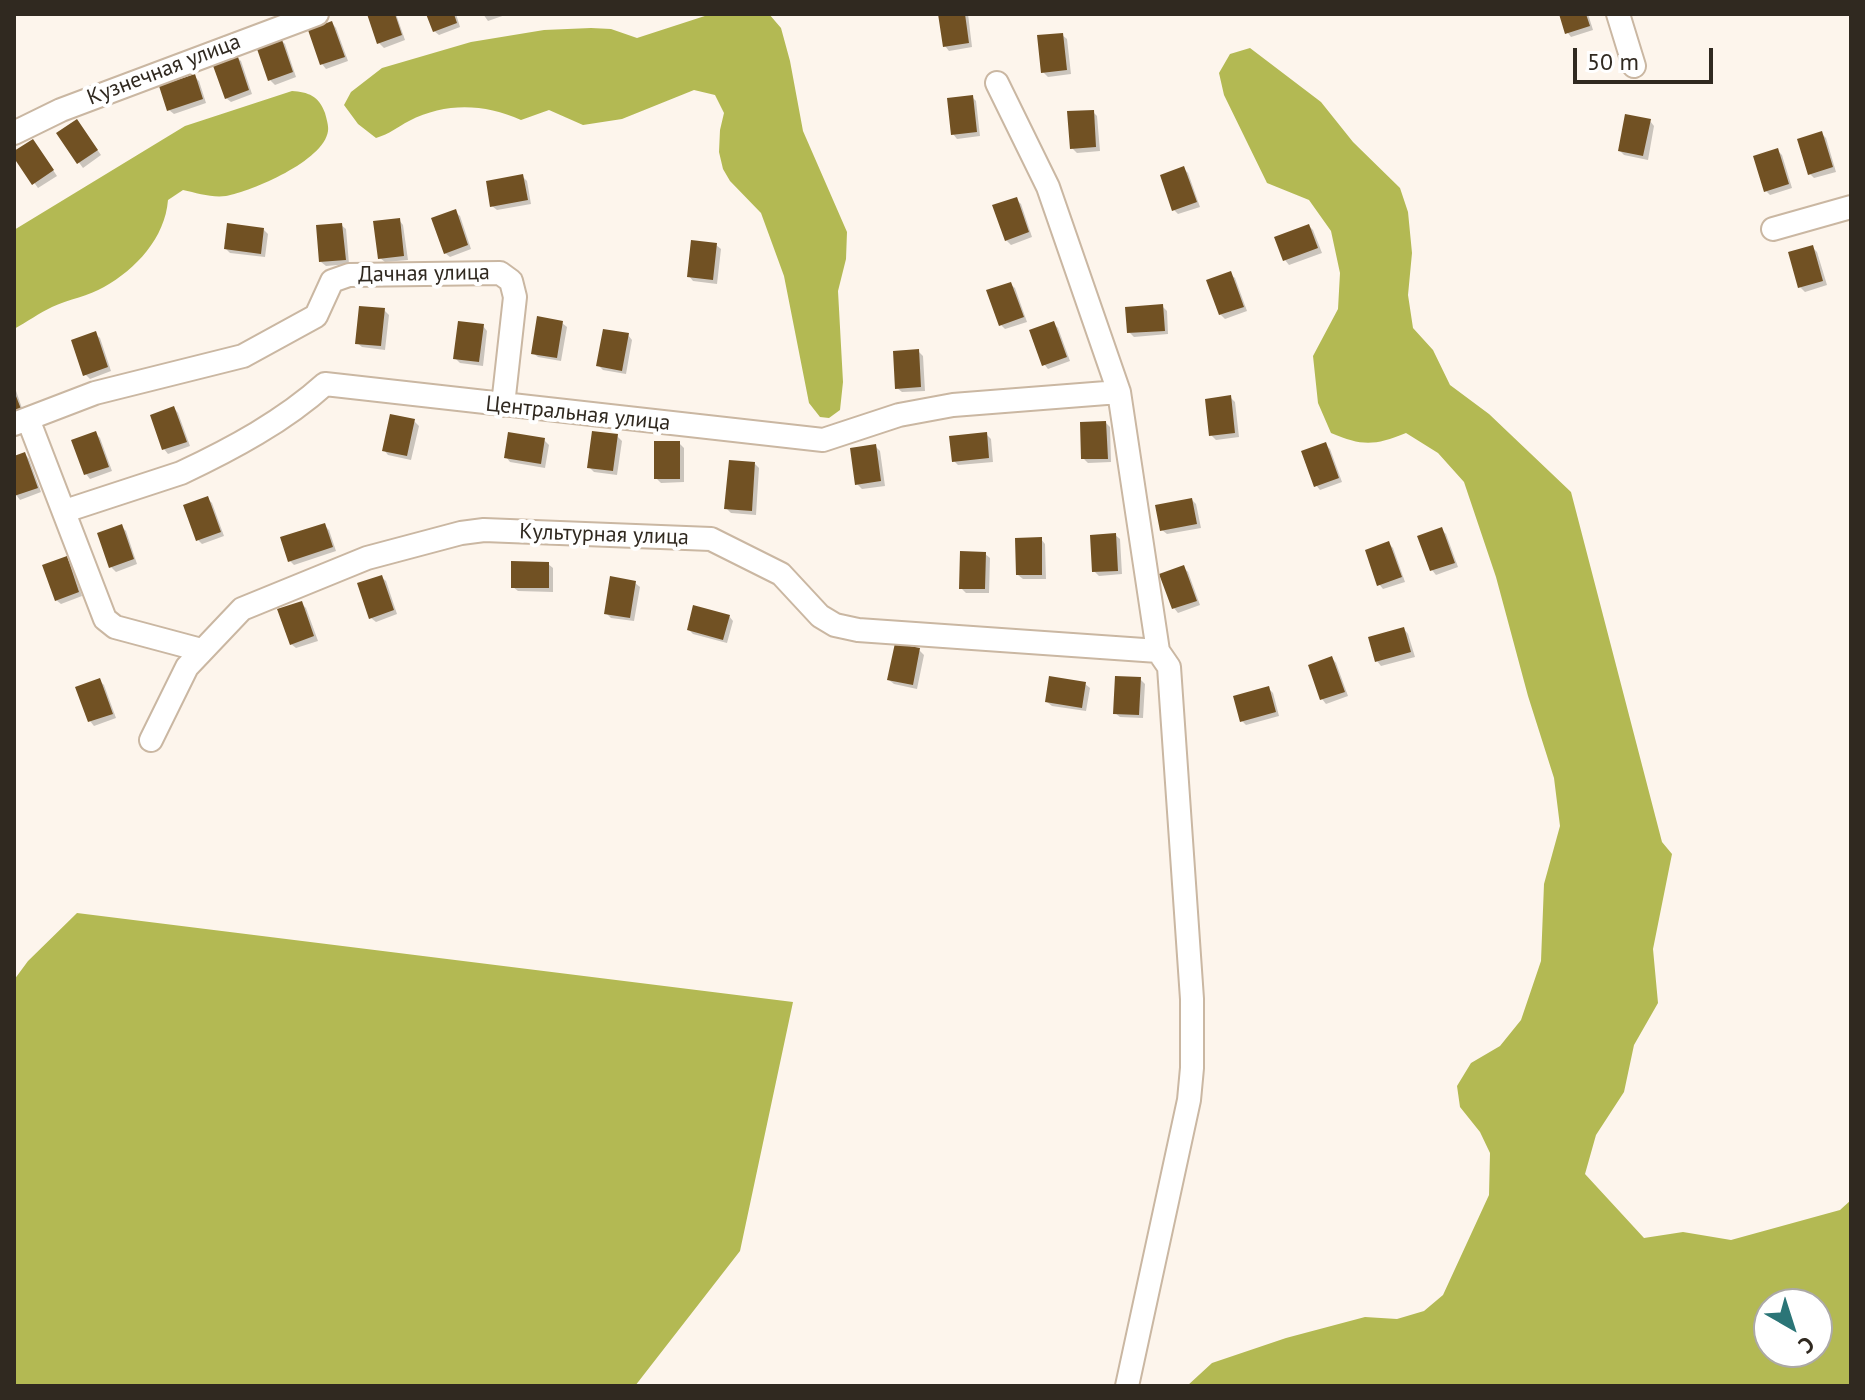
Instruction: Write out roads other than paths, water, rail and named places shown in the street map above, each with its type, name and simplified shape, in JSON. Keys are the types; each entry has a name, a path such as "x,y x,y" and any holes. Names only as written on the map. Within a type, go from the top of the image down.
{"street":[{"name":"Кузнечная улица","path":"14,133 61,110 317,14"},
{"path":"1618,14 1634,66"},
{"path":"997,83 1048,187 1119,392 1130,482 1158,651 1169,667 1171,686 1192,999 1192,1068 1189,1100 1127,1386"},
{"path":"1773,229 1851,207"},
{"name":"Дачная улица","path":"21,421 95,393 243,356 316,316 332,281 349,275 500,273 511,281 515,297 503,405"},
{"name":"Центральная улица","path":"65,511 190,469 293,411 325,384 823,440 899,415 940,408 1119,392"},
{"path":"21,421 65,511 105,619 115,627 201,650"},
{"name":"Культурная улица","path":"151,740 187,667 242,609 367,558 461,533 484,530 711,539 781,574 820,616 835,625 858,630 1158,651"}]}
